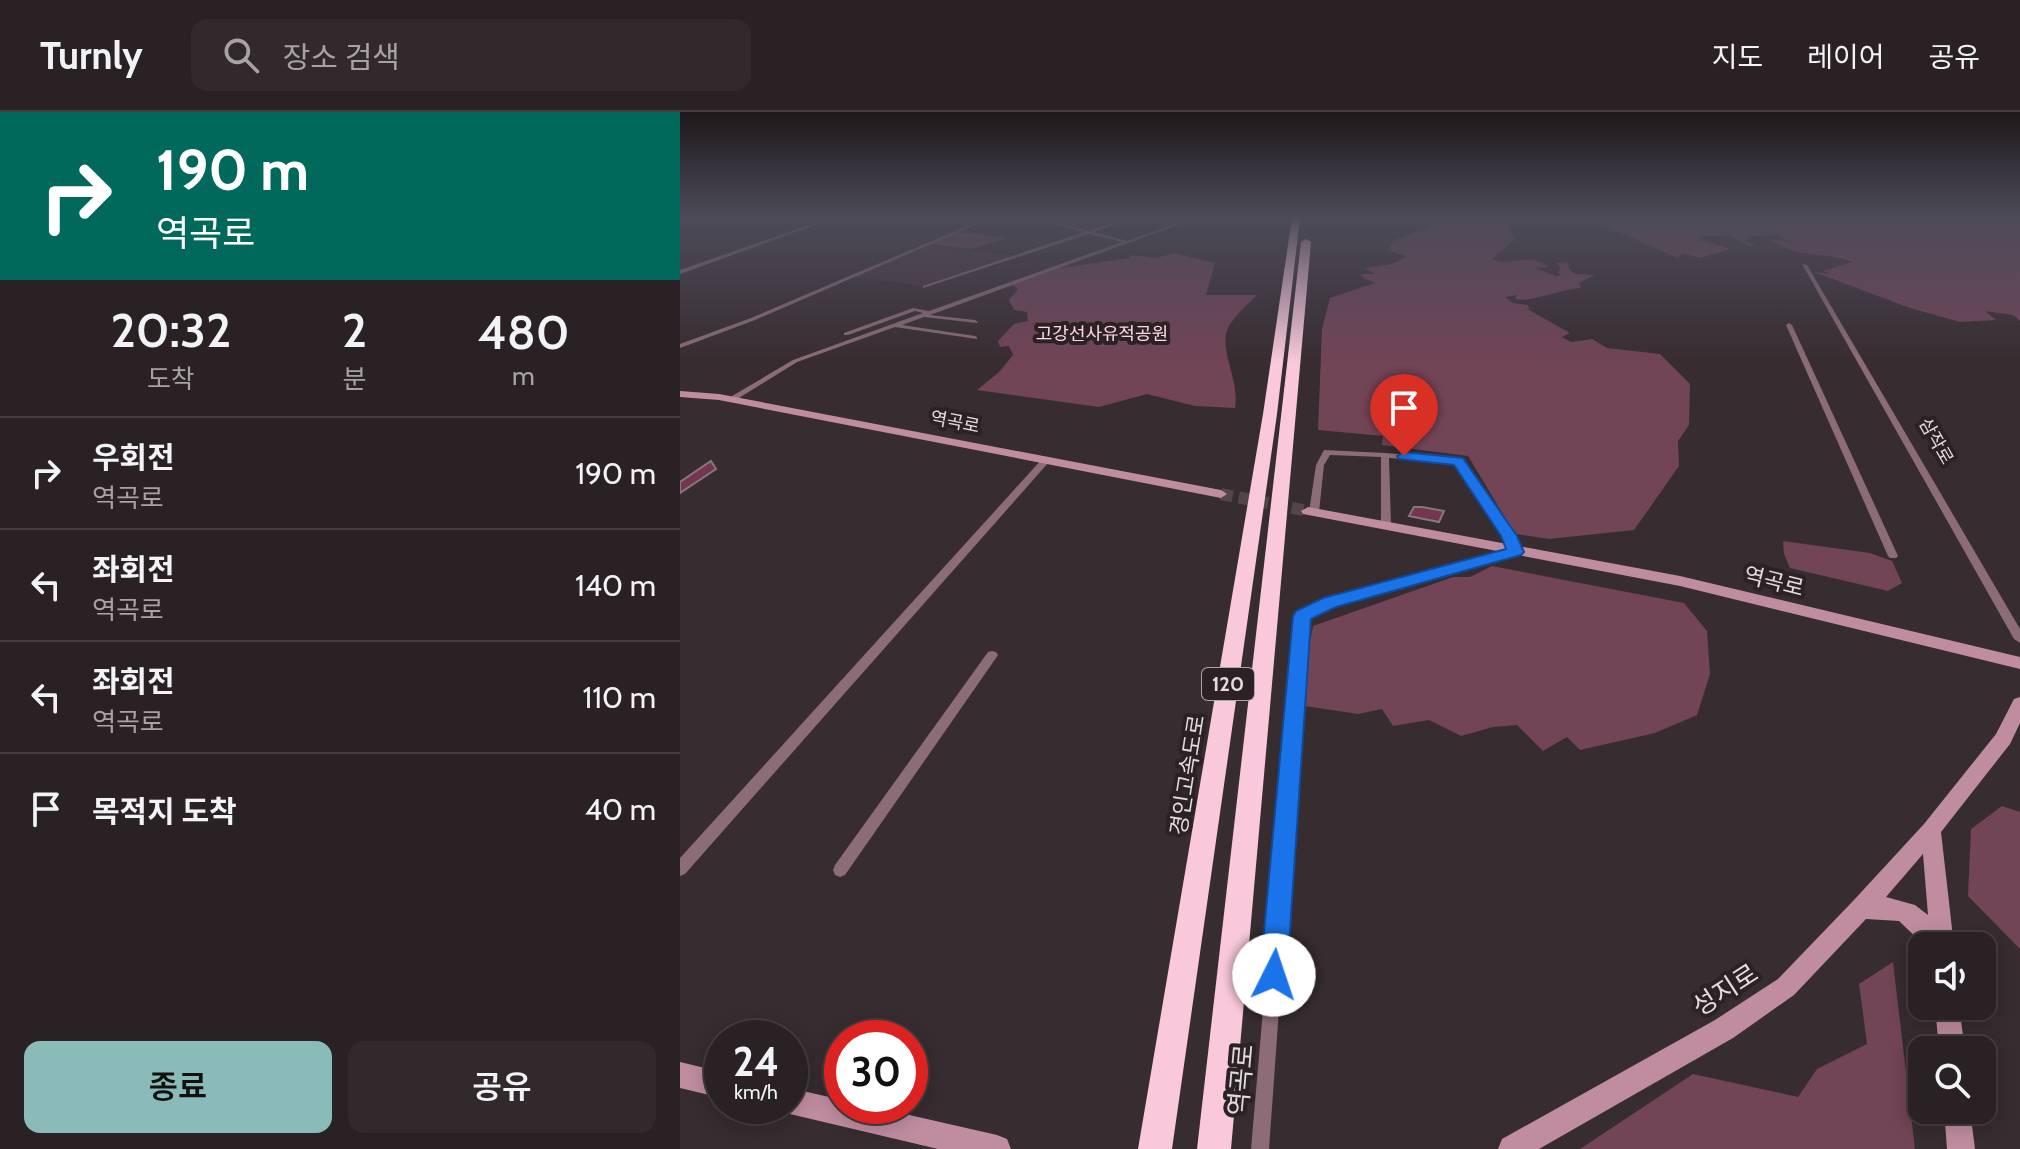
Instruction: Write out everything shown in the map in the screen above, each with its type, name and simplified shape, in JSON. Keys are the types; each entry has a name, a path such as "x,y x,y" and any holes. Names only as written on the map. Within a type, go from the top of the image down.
{"highway":[{"name":"경인고속도로","path":"1155,1149 1270,414 1290,266"},
{"name":"120","path":"1214,1149 1303,266"}],"street":[{"path":"680,346 753,319 876,266"},
{"path":"925,287 986,266"},
{"path":"731,399 795,361 1059,266"},
{"name":"삼작로","path":"1805,267 2020,639"},
{"path":"846,334 915,309 925,314 975,322"},
{"path":"1789,325 1893,556"},
{"path":"894,326 975,338"},
{"name":"역곡로","path":"680,394 731,399 1221,494"},
{"path":"1311,511 1320,465 1327,452 1458,461 1509,536 1516,552"},
{"path":"1385,455 1386,526"},
{"path":"680,869 1046,460"},
{"name":"역곡로","path":"1311,511 1680,581 2020,663"},
{"name":"역곡로","path":"1260,1149 1302,616 1329,603 1516,552"},
{"path":"840,870 992,655"},
{"path":"1939,932 1931,830 2003,739 2020,704"},
{"name":"성지로","path":"1512,1149 1724,1029 1786,987 1931,830"},
{"path":"1861,909 1889,905 1920,920 1929,932"},
{"path":"680,1075 704,1081"},
{"path":"808,1105 997,1149"},
{"path":"1958,1124 1961,1149"}],"shaded area":[{"path":"878,266 984,266 925,286 853,277"}],"green space":[{"name":"고강선사유적공원","path":"1214,266 1206,295 1257,295 1234,319 1226,336 1235,387 1235,408 1195,406 1147,394 1099,407 977,390 999,372 1013,355 1009,346 1000,347 998,341 1014,324 1028,321 1027,312 1014,310 1009,300 1018,289 1012,285 1060,268"},
{"path":"1548,266 1535,268 1556,276 1561,275 1557,272 1561,269 1559,266 1569,266 1575,274 1595,275 1579,283 1581,288 1522,300 1515,299 1517,295 1505,297 1513,303 1528,305 1529,310 1570,333 1562,337 1571,342 1592,339 1607,348 1660,354 1690,384 1689,425 1678,441 1679,466 1634,530 1549,539 1515,534 1468,456 1382,445 1383,436 1318,430 1322,329 1330,298 1375,283 1363,278 1361,274 1375,274 1364,268"},
{"path":"1838,266 2020,266 2020,321 2013,315 1985,311 1996,320 1960,322 1910,308 1814,272 1831,274 1823,271"},
{"path":"1783,541 1870,553 1892,561 1902,583 1888,591 1790,568"},
{"path":"1492,566 1684,603 1707,631 1710,674 1697,715 1655,733 1580,750 1567,737 1543,751 1517,725 1493,727 1461,736 1429,720 1393,726 1382,709 1358,714 1298,705 1313,626 1453,577 1470,577"},
{"path":"2002,806 2020,812 2020,949 1968,896 1971,829"},
{"path":"1893,962 1908,1090 1908,1124 1912,1124 1915,1149 1580,1149 1693,1074 1798,1097 1817,1069 1867,1044 1859,984"}],"building":[{"path":"711,461 716,469 680,493 680,482"},
{"path":"1414,507 1444,511 1439,522 1409,516"}],"tunnel":[{"path":"1221,494 1308,511"}],"route":[{"path":"1274,975 1302,616 1329,603 1516,552 1509,536 1458,461 1404,456"}]}
